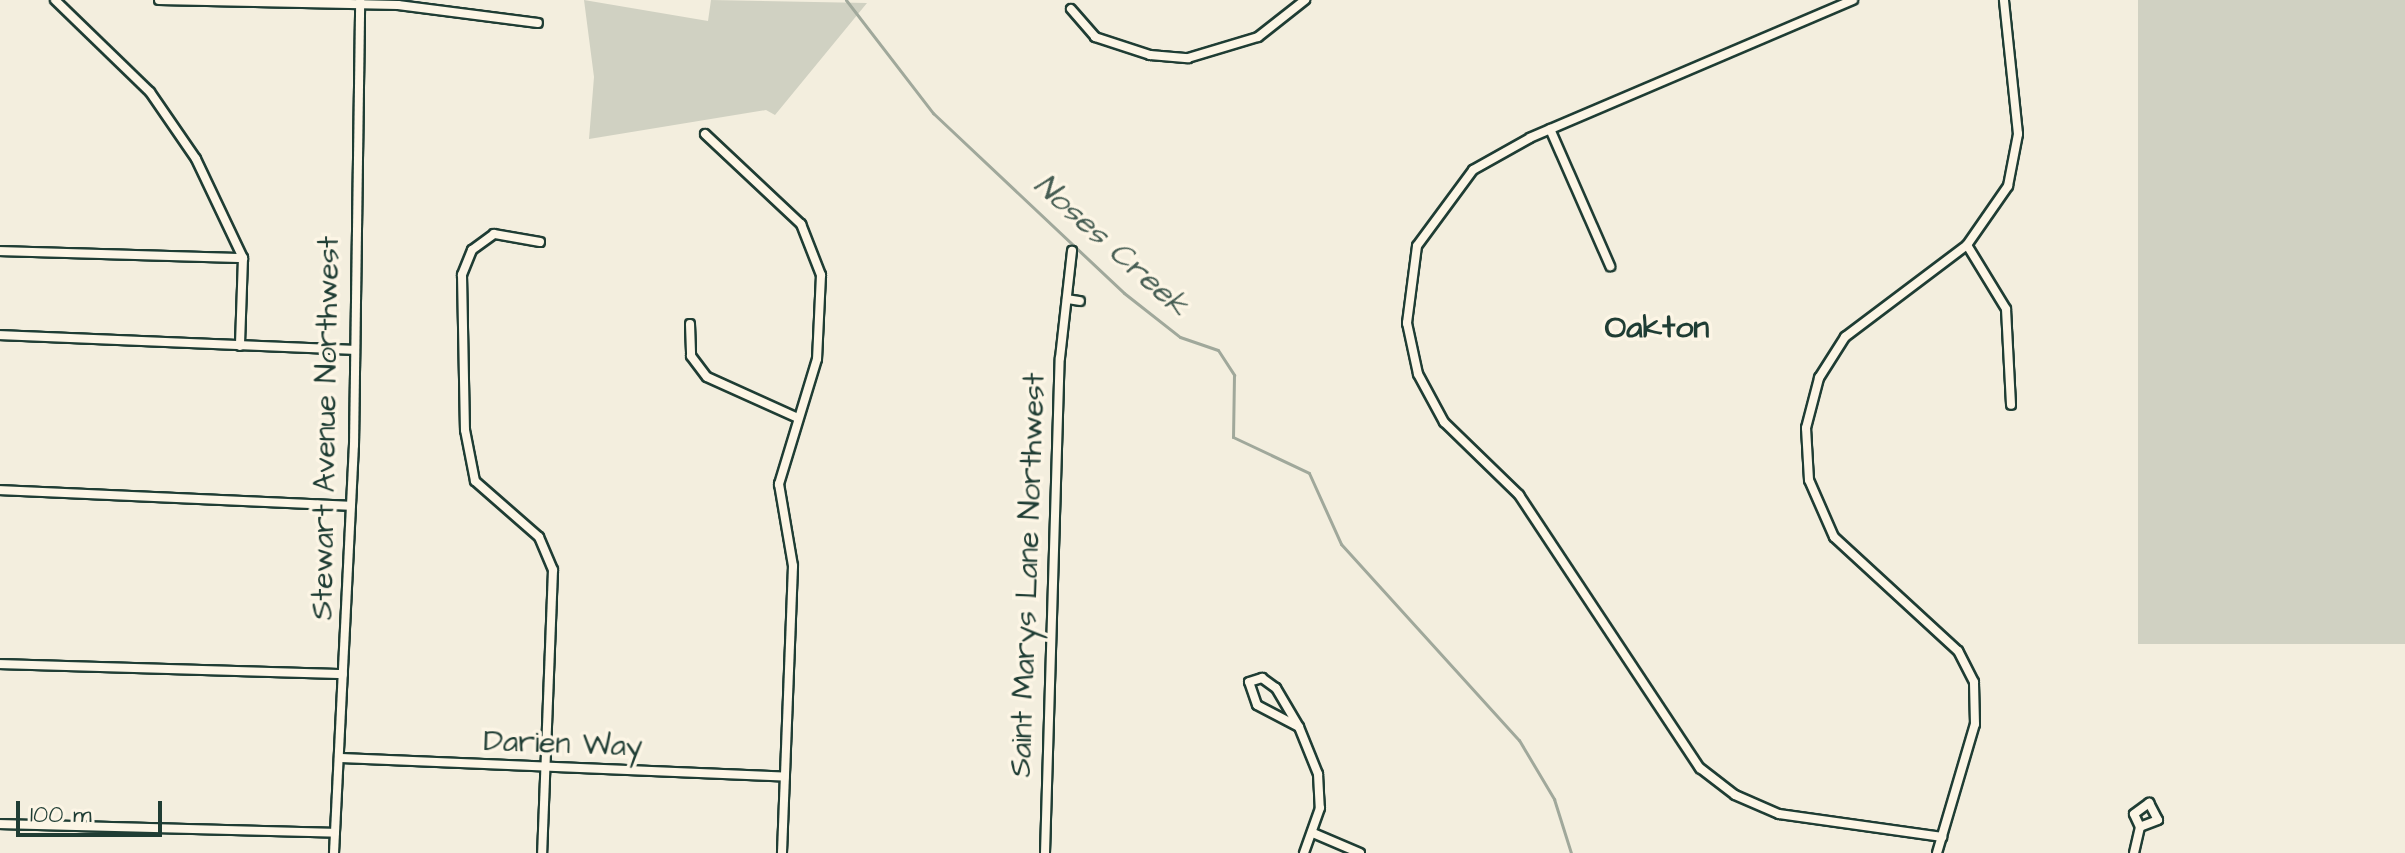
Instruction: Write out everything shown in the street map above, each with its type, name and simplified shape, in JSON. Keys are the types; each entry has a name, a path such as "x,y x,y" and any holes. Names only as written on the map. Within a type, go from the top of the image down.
{"street":[{"path":"55,0 174,123 243,258 240,346"},
{"path":"159,0 360,2 515,15 538,23"},
{"path":"1071,9 1095,37 1150,55 1188,58 1258,37 1305,0"},
{"path":"1853,0 1550,129 1473,170 1417,246 1407,323 1427,395 1460,440 1519,495 1681,744 1719,784 1788,817 1942,837"},
{"path":"1937,853 1977,714 1971,671 1950,642 1834,537 1812,492 1805,448 1814,391 1845,337 1967,245 2001,201 2017,150 2004,0"},
{"name":"Stewart Avenue Northwest","path":"334,853 351,506 360,2"},
{"path":"1550,129 1610,266"},
{"path":"705,134 801,224 816,250 817,359 779,484 793,566 782,853"},
{"path":"540,242 524,233 494,234 472,250 462,275 465,430 475,481 539,537 553,570 542,853"},
{"path":"1967,245 2006,309 2011,405"},
{"path":"0,251 243,258"},
{"name":"Saint Marys Lane Northwest","path":"1045,853 1067,299 1072,251"},
{"path":"1067,299 1080,301"},
{"path":"690,324 691,356 716,385 798,418"},
{"path":"0,335 353,350"},
{"path":"0,490 351,506"},
{"path":"0,664 343,674"},
{"path":"1299,727 1257,705 1249,682 1262,678 1276,688 1299,727 1320,782 1313,833 1304,853"},
{"name":"Darien Way","path":"339,758 785,777"},
{"path":"0,824 335,833"},
{"path":"2134,853 2140,827"},
{"path":"1313,833 1360,853"}],"shaded area":[{"path":"584,0 708,21 711,0 867,3 775,115 766,110 589,139 594,77"},
{"path":"2138,0 2405,0 2405,644 2138,644"}],"waterway":[{"name":"Noses Creek","path":"846,0 933,113 1124,293 1180,337 1218,350 1234,375 1233,437 1309,473 1341,544 1519,740 1554,799 1571,853"}],"district":[{"name":"Oakton","path":"1657,328"}]}
